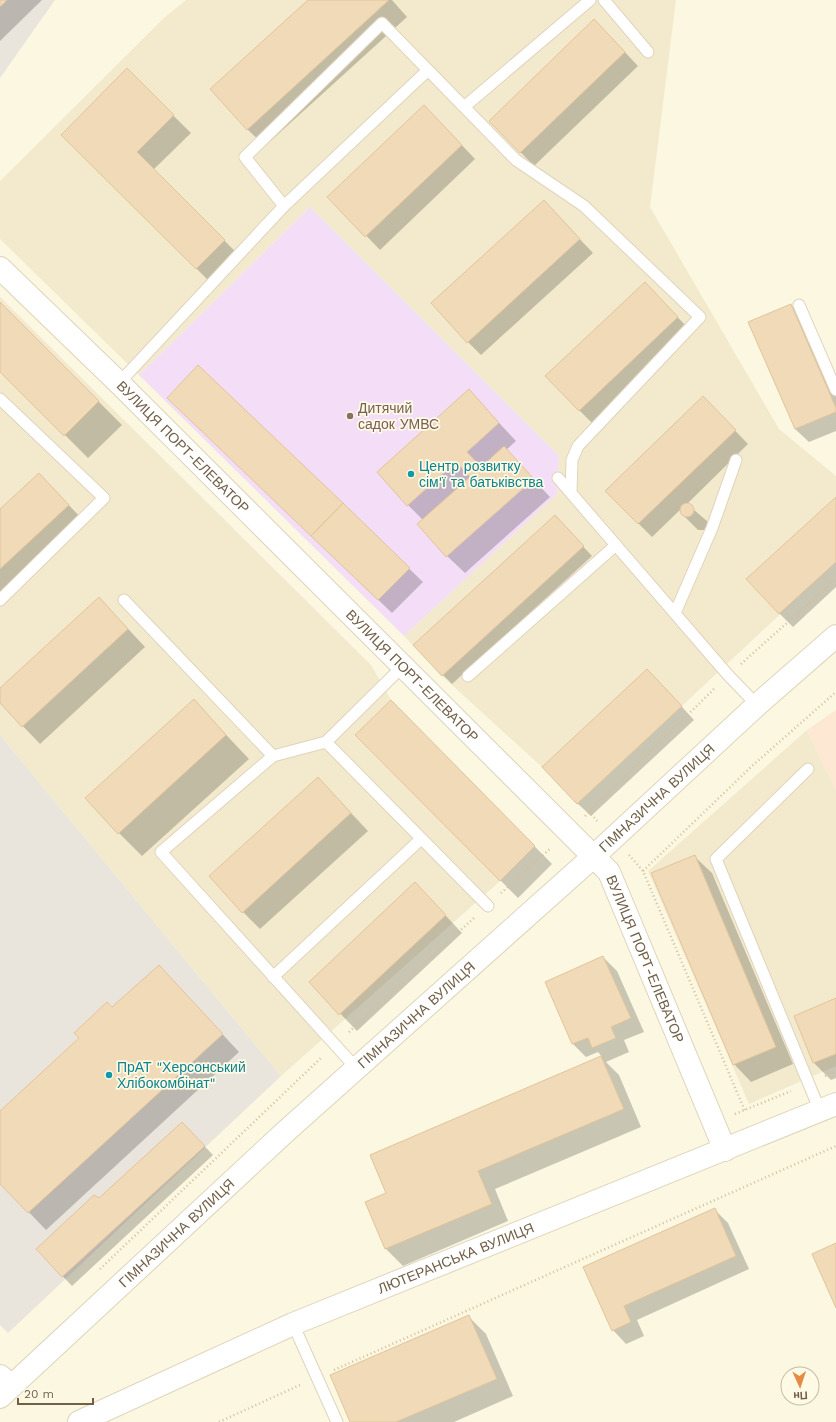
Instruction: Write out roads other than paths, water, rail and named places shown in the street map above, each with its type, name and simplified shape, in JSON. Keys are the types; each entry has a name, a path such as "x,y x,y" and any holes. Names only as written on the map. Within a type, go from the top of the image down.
{"street":[{"name":"ВУЛИЦЯ ПОРТ-ЕЛЕВАТОР","path":"0,268 119,383 609,872 725,1150"},
{"name":"ГІМНАЗИЧНА ВУЛИЦЯ","path":"4,1386 356,1068 594,856 757,705 836,636"},
{"name":"ЛЮТЕРАНСЬКА ВУЛИЦЯ","path":"79,1422 293,1324 828,1108"}],"lane":[{"path":"464,107 590,0"},
{"path":"604,0 648,52"},
{"path":"284,206 245,157 382,23 427,71 516,160 584,206 700,317 578,446 572,460 570,493"},
{"path":"119,383 284,206 427,71"},
{"path":"799,305 836,390"},
{"path":"0,399 104,498 0,600"},
{"path":"675,613 712,528 736,460"},
{"path":"558,478 728,675 757,705"},
{"path":"468,676 616,545"},
{"path":"124,600 273,756"},
{"path":"356,1068 161,852 273,756 326,742 403,666"},
{"path":"326,742 488,906"},
{"path":"808,768 716,859 809,1083 828,1108"},
{"path":"274,977 421,839"},
{"path":"293,1324 337,1422"}],"place":[{"name":"Дитячий садок УМВС","path":"350,416"},
{"name":"Центр розвитку сім'ї та батьківства","path":"411,474"},
{"name":"ПрАТ \"Херсонський Хлібокомбінат\"","path":"109,1075"}]}
